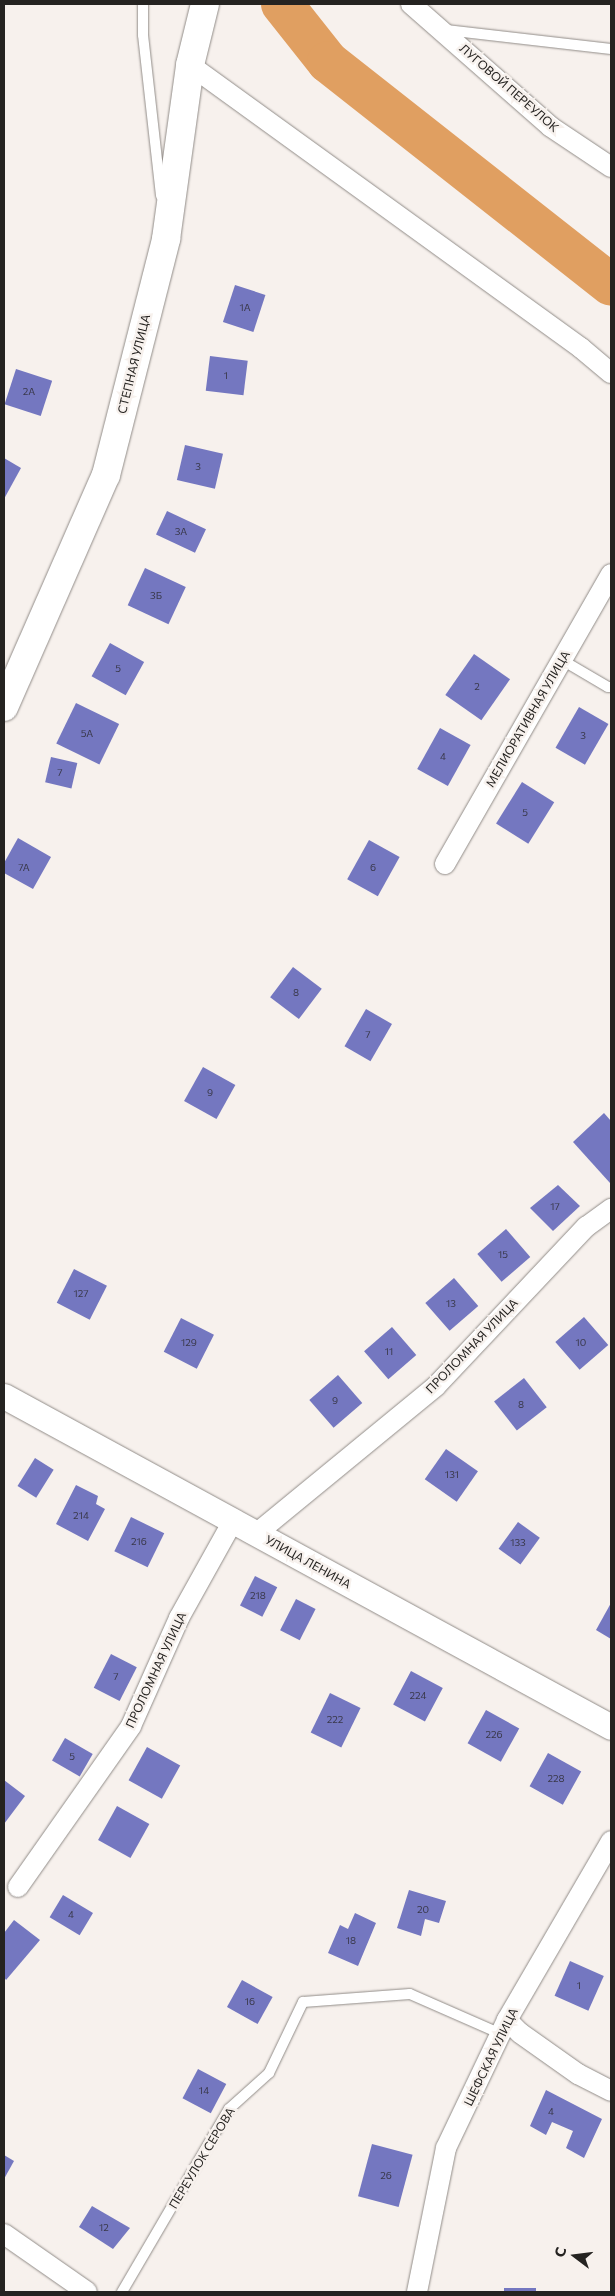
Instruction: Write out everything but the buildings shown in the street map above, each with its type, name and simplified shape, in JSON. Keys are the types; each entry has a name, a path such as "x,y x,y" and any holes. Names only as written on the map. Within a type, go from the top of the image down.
{"main road":[{"name":"СТЕПНАЯ УЛИЦА","path":"4,706 106,475 166,239 190,65 204,4"}],"street":[{"name":"ЛУГОВОЙ ПЕРЕУЛОК","path":"411,4 551,127 611,167"},
{"path":"190,65 565,337 611,373"},
{"name":"МЕЛИОРАТИВНАЯ УЛИЦА","path":"445,864 611,574"},
{"name":"ПРОЛОМНАЯ УЛИЦА","path":"256,1534 436,1386 586,1227 611,1209"},
{"name":"УЛИЦА ЛЕНИНА","path":"4,1396 611,1727"},
{"name":"ПРОЛОМНАЯ УЛИЦА","path":"18,1887 131,1726 179,1618 233,1521"},
{"name":"ШЕФСКАЯ УЛИЦА","path":"417,2292 446,2148 504,2027 611,1841"},
{"path":"504,2027 520,2033 578,2074 611,2091"},
{"path":"4,2234 87,2292"}],"lane":[{"path":"144,4 143,35 166,239"},
{"path":"440,29 611,49"},
{"path":"562,660 611,687"},
{"name":"ПЕРЕУЛОК СЕРОВА","path":"122,2292 229,2109 269,2073 303,2002 410,1994 504,2027"}],"waterway":[{"path":"282,4 328,62 611,285"}]}
